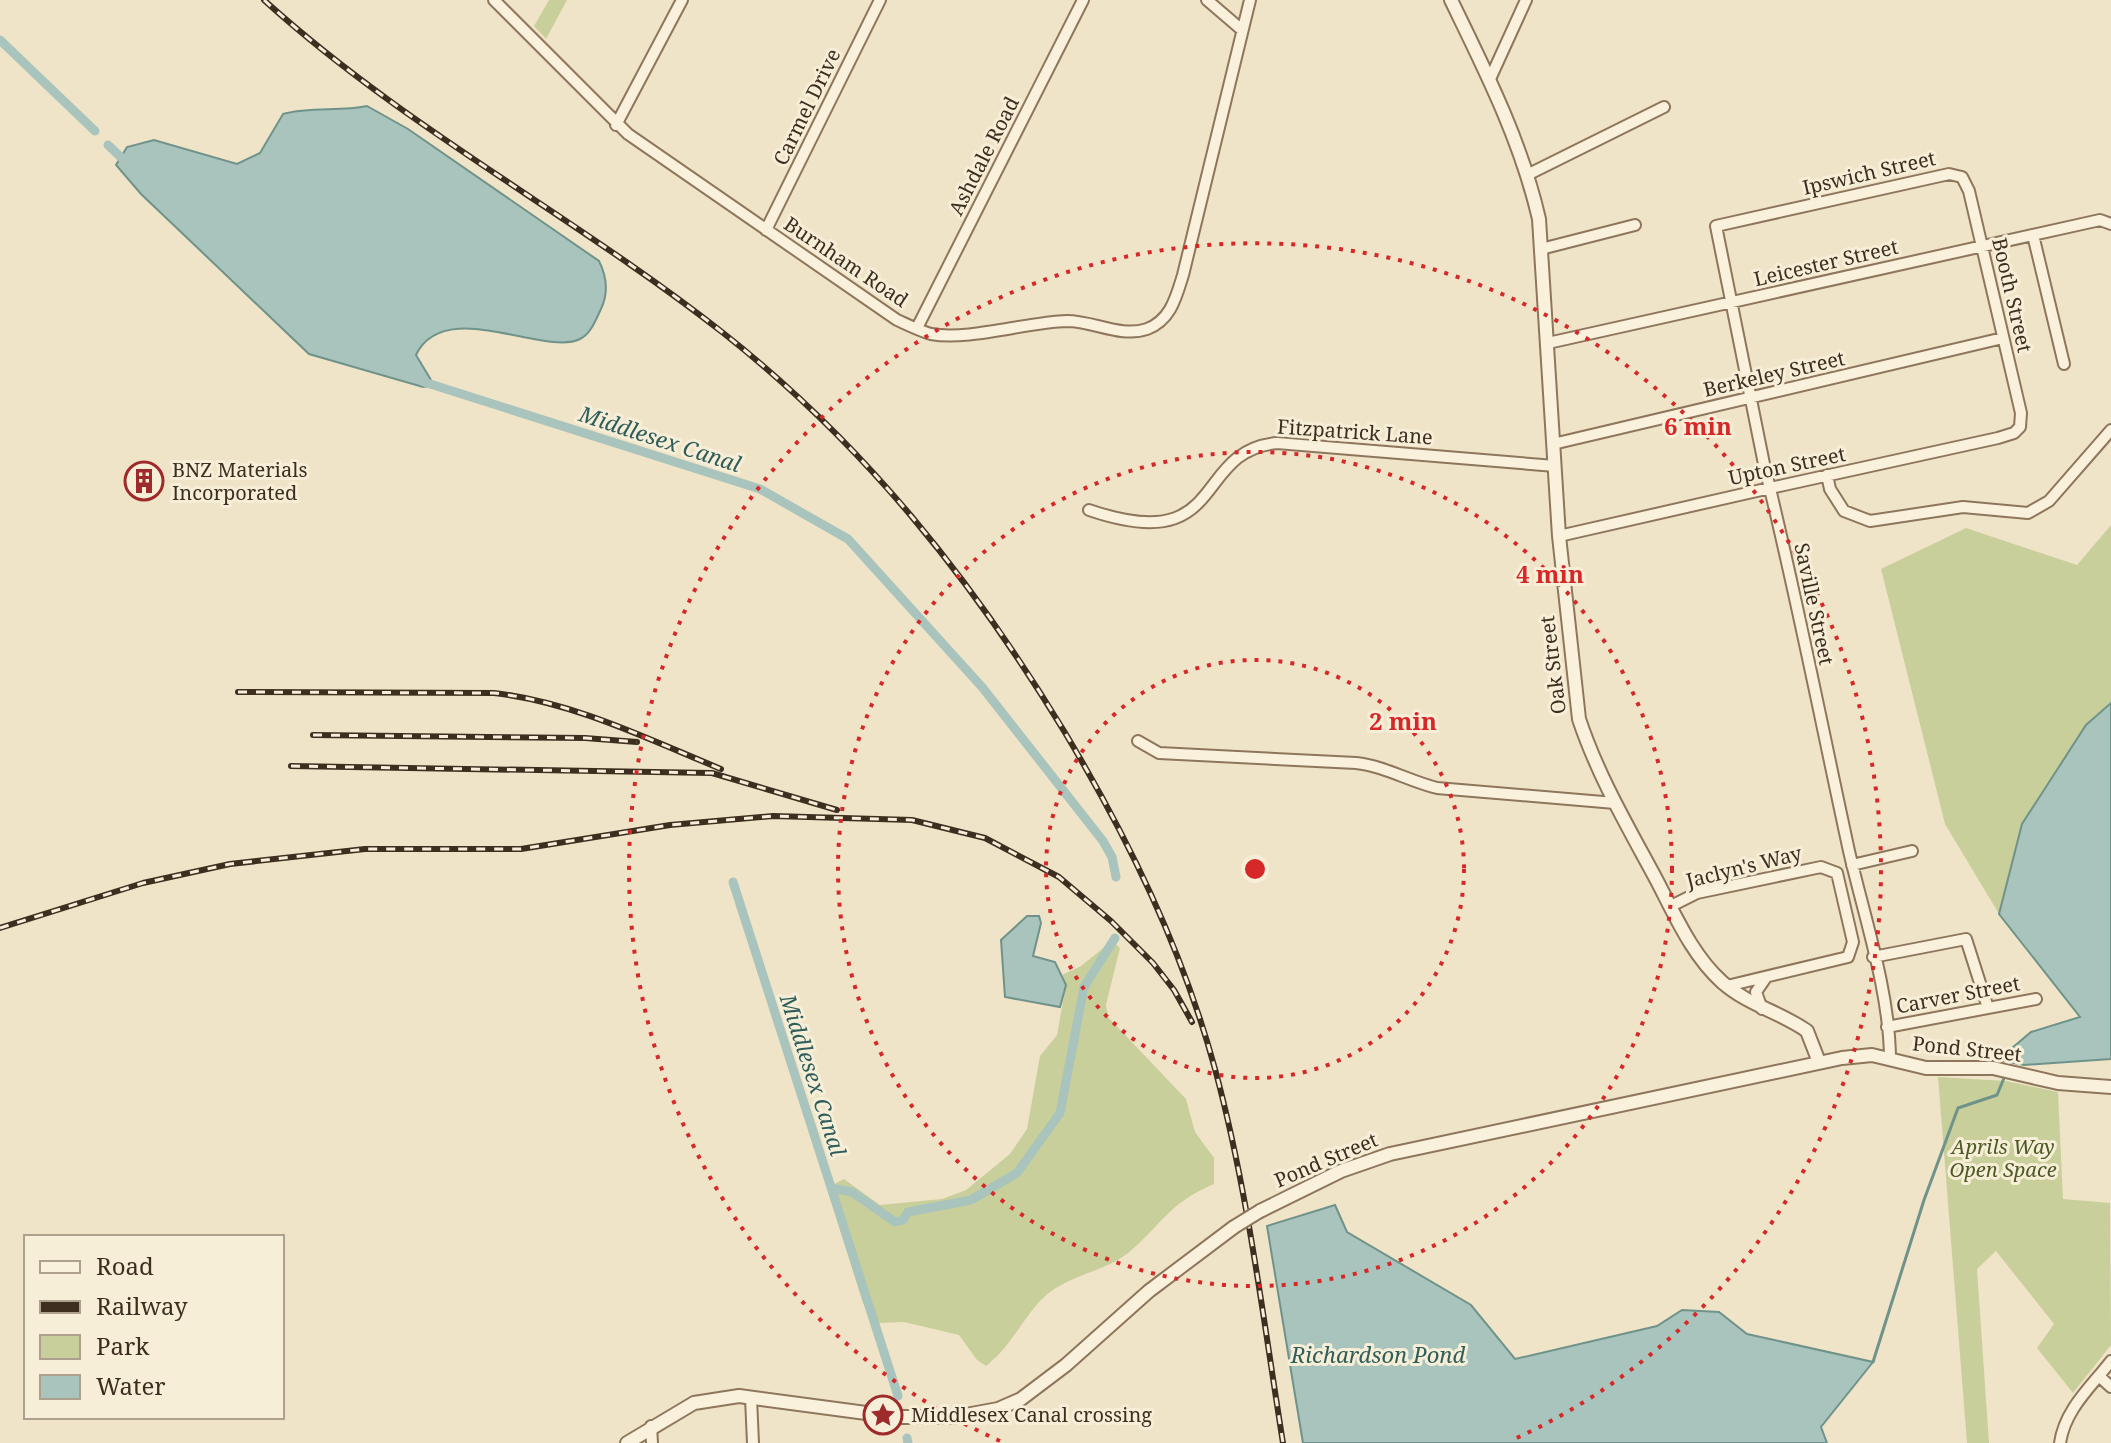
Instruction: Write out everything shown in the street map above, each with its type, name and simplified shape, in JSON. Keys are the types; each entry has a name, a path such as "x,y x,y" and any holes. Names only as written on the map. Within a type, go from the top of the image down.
{"street":[{"name":"Burnham Road","path":"494,0 616,125 897,320 917,328 952,335 1070,321 1129,333 1162,320 1174,306 1180,285 1250,0"},
{"path":"616,125 682,0"},
{"name":"Carmel Drive","path":"766,230 880,0"},
{"name":"Ashdale Road","path":"917,328 1083,0"},
{"path":"1207,0 1242,30"},
{"name":"Oak Street","path":"1451,0 1490,79 1529,174 1541,249 1559,536 1579,719 1615,803 1699,955 1727,986 1764,1010 1807,1031 1819,1062"},
{"path":"1490,79 1526,0"},
{"path":"1529,174 1664,107"},
{"name":"Ipswich Street","path":"1787,210 1959,174"},
{"name":"Booth Street","path":"1959,174 1967,185 1982,246 2021,413 2020,427"},
{"name":"Saville Street","path":"1787,210 1716,226 1873,957 1887,1027 1890,1060"},
{"name":"Leicester Street","path":"1548,343 2100,220 2111,224"},
{"path":"1541,249 1635,225"},
{"path":"2033,235 2064,364"},
{"name":"Berkeley Street","path":"1553,444 2003,338"},
{"name":"Upton Street","path":"1559,536 1998,438 2014,433 2020,427"},
{"path":"1827,475 1830,489 1844,511 1870,521 1963,507 2028,513 2049,501 2111,430"},
{"name":"Fitzpatrick Lane","path":"1089,510 1139,522 1171,523 1185,516 1240,456 1254,448 1277,443 1555,466"},
{"path":"1138,741 1159,753 1356,763 1374,765 1413,782 1437,788 1615,803"},
{"path":"1852,865 1912,851"},
{"name":"Jaclyn's Way","path":"1671,906 1701,892 1827,866 1839,877 1853,942 1851,953 1841,960 1769,977"},
{"path":"1873,957 1966,939 1988,1008"},
{"path":"1727,986 1769,977"},
{"path":"1764,1010 1756,992 1769,977"},
{"name":"Carver Street","path":"1887,1027 2036,999"},
{"name":"Pond Street","path":"627,1443 674,1412 712,1398 751,1398 896,1417 955,1417 998,1409 1021,1399 1066,1365 1149,1291 1234,1227 1328,1177 1390,1154 1819,1062 1869,1055 1926,1068 2001,1069 2058,1083 2111,1087"},
{"path":"2060,1443 2062,1428 2077,1401 2111,1361"},
{"path":"2099,1376 2111,1387"},
{"path":"751,1398 753,1443"},
{"path":"651,1426 652,1443"}],"green space":[{"path":"549,0 567,0 546,39 534,26"},
{"path":"2111,525 2111,703 2086,725 2022,824 1999,914 1945,824 1881,569 1966,528 2077,565"},
{"path":"1112,941 1120,948 1106,1005 1108,1017 1186,1099 1195,1132 1214,1158 1214,1184 1175,1207 1140,1243 1118,1260 1072,1279 1051,1292 986,1366 977,1360 959,1335 904,1322 879,1323 867,1313 827,1188 844,1179 880,1205 942,1199 966,1190 1010,1154 1027,1129 1040,1056 1057,1035 1066,985 1062,975 1081,966"},
{"name":"Aprils Way Open Space","path":"1938,1077 2006,1081 2058,1092 2063,1199 2110,1203 2111,1345 2073,1393 2037,1348 2054,1324 1996,1251 1977,1269 1989,1443 1967,1443"}],"water":[{"path":"367,106 408,129 599,261 606,291 601,309 587,334 580,339 564,342 471,329 449,330 430,338 416,355 434,385 423,387 309,354 141,194 116,165 127,147 154,140 237,164 260,153 283,114"},
{"path":"2111,703 2111,1059 2024,1065 1998,1060 2031,1032 2080,1017 1999,914 2022,824 2086,725"},
{"path":"1027,916 1039,916 1041,923 1033,956 1055,962 1066,985 1060,1007 1005,997 1001,940"},
{"name":"Richardson Pond","path":"1335,1205 1347,1232 1471,1305 1515,1359 1657,1326 1682,1310 1719,1312 1747,1334 1873,1362 1821,1427 1827,1443 1303,1443 1267,1226"}],"waterway":[{"name":"Middlesex Canal","path":"0,40 95,131"},
{"name":"Middlesex Canal","path":"108,145 129,165"},
{"name":"Middlesex Canal","path":"424,382 760,489 848,539 982,687 1103,841 1112,857 1116,877"},
{"name":"Middlesex Canal","path":"733,882 898,1396"},
{"name":"Middlesex Canal","path":"831,1188 852,1192 895,1222 903,1220 908,1212 971,1200 1017,1173 1060,1113 1084,987 1115,938"},
{"path":"1873,1362 1924,1200 1958,1108 1997,1095 2004,1078"},
{"name":"Middlesex Canal","path":"907,1438 908,1443"}],"railway":[{"path":"264,0 374,89 666,290 773,375 868,467 911,516 991,620 1064,731 1110,812 1170,937 1202,1024 1237,1161 1283,1443"},
{"path":"238,692 494,693 553,704 581,713 721,769"},
{"path":"313,735 585,738 637,742"},
{"path":"291,766 712,773 837,810"},
{"path":"0,928 143,883 230,864 365,849 521,849 670,825 773,816 912,820 985,838 1059,877 1111,921 1153,963 1174,990 1192,1022"}],"place":[{"name":"BNZ Materials Incorporated","path":"144,481"},
{"name":"Middlesex Canal crossing","path":"883,1415"}]}
